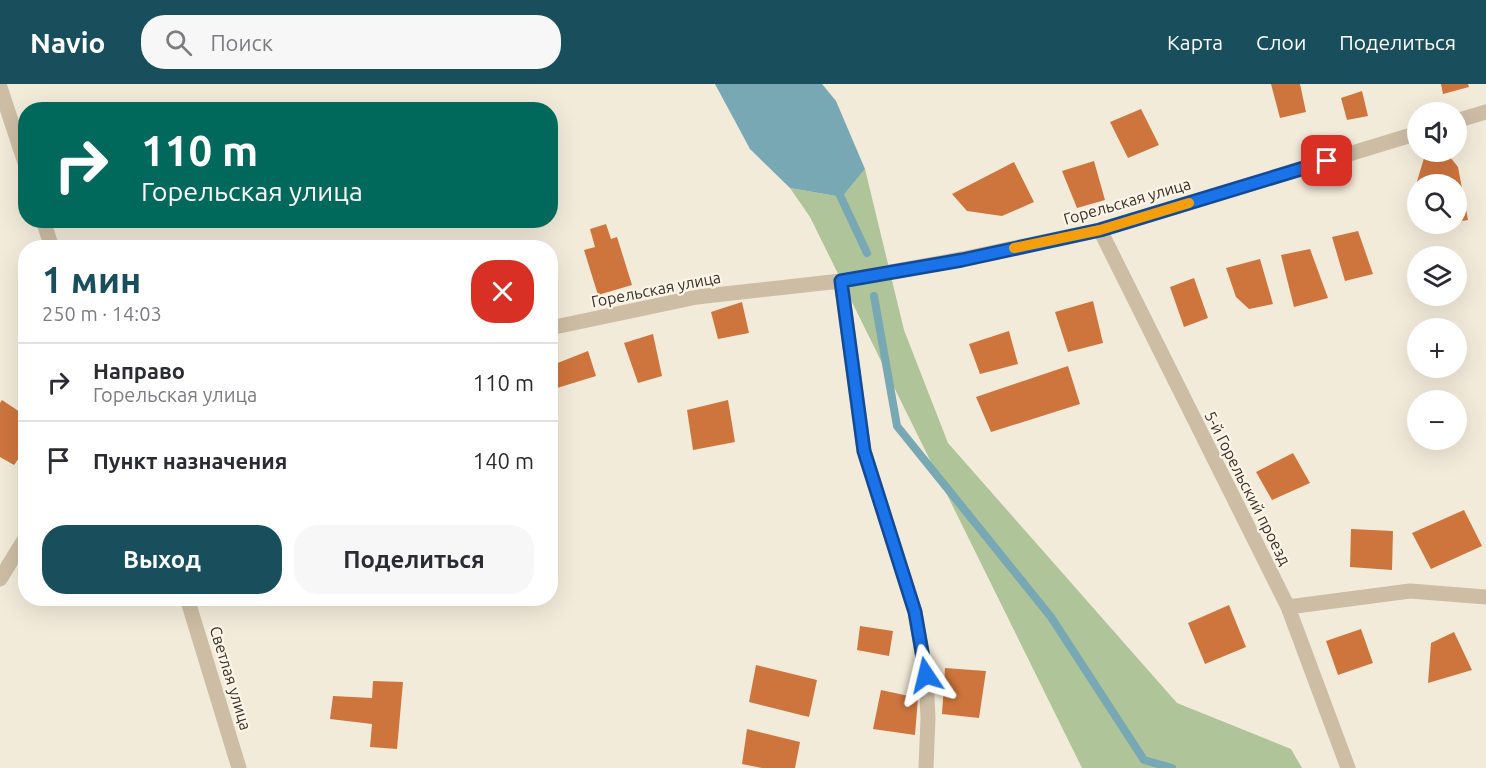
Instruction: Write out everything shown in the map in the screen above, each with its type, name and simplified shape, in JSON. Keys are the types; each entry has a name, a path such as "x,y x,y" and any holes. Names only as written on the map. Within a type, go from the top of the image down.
{"street":[{"path":"0,87 18,142"},
{"path":"1467,118 1486,112"},
{"name":"Горельская улица","path":"558,326 697,297 841,281 962,260 1100,230 1407,136"},
{"name":"5-й Горельский проезд","path":"1100,230 1288,607 1348,768"},
{"path":"841,281 864,451 915,612 924,665 928,718 926,768"},
{"path":"0,579 18,550"},
{"path":"1288,607 1410,591 1486,597"},
{"name":"Светлая улица","path":"188,606 239,768"}],"green space":[{"path":"865,169 904,330 948,443 1177,703 1291,749 1302,768 1082,768 810,217 790,188 842,197"}],"water":[{"path":"715,84 822,84 836,101 865,169 842,197 790,188 750,149"}],"building":[{"path":"1271,84 1300,84 1306,112 1280,118"},
{"path":"1441,84 1468,84 1469,87 1443,94"},
{"path":"1362,91 1368,116 1347,120 1341,98"},
{"path":"1141,109 1159,145 1128,158 1110,122"},
{"path":"1094,161 1105,200 1077,208 1062,171"},
{"path":"1014,162 1034,202 1002,216 967,211 952,194"},
{"path":"1423,162 1454,162 1459,174 1419,174"},
{"path":"606,224 611,239 617,237 632,285 598,295 584,250 595,247 590,229"},
{"path":"1358,231 1373,274 1345,281 1332,237"},
{"path":"1310,249 1328,298 1294,307 1281,255"},
{"path":"1260,259 1273,304 1249,309 1236,297 1226,268"},
{"path":"1194,278 1208,318 1184,327 1170,287"},
{"path":"1093,301 1103,343 1068,352 1055,312"},
{"path":"742,302 749,333 718,339 711,312"},
{"path":"1009,331 1018,364 980,374 969,344"},
{"path":"653,334 662,376 638,383 624,343"},
{"path":"588,351 596,376 558,388 558,363"},
{"path":"1068,366 1080,404 991,432 976,397"},
{"path":"2,400 18,411 18,459 14,465 0,457 0,403"},
{"path":"728,400 735,442 693,450 687,410"},
{"path":"1293,453 1310,483 1272,500 1256,472"},
{"path":"1464,510 1482,546 1431,569 1412,533"},
{"path":"1351,529 1393,531 1392,570 1350,567"},
{"path":"1229,605 1246,647 1205,664 1188,623"},
{"path":"860,626 893,631 889,656 857,650"},
{"path":"1361,629 1373,663 1338,675 1326,641"},
{"path":"1454,632 1472,670 1428,683 1431,643"},
{"path":"756,665 817,680 809,717 749,702"},
{"path":"945,668 986,671 979,718 942,714"},
{"path":"373,681 403,682 397,749 370,747 372,724 330,719 333,696 372,698"},
{"path":"881,690 918,698 915,735 873,729"},
{"path":"747,729 800,742 795,768 762,768 742,764"}],"waterway":[{"path":"837,189 867,253"},
{"path":"874,296 897,426 1051,617 1144,760 1172,768"}],"slow traffic":[{"path":"1014,248 1100,230 1189,203"}],"route":[{"path":"926,675 915,612 864,451 841,281 962,260 1100,230 1327,161"}]}
